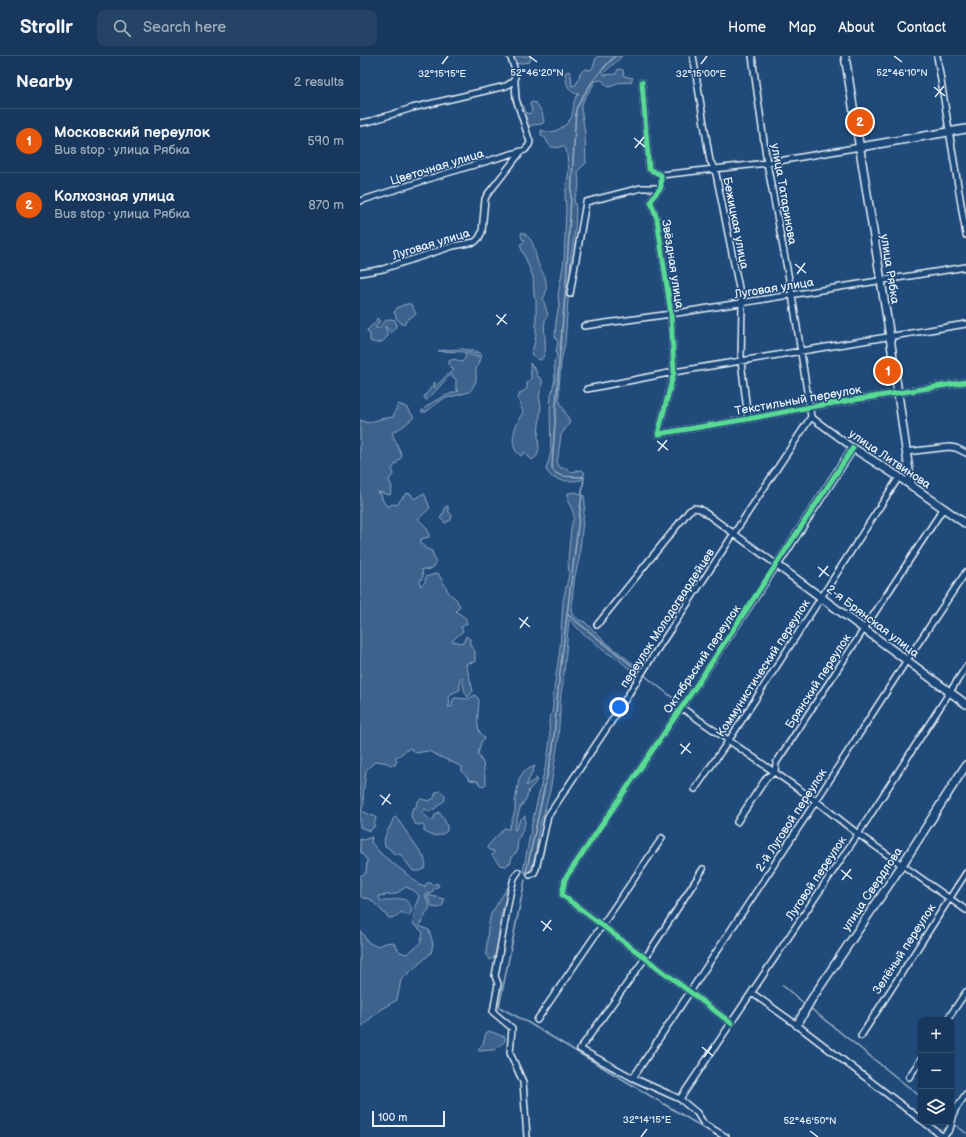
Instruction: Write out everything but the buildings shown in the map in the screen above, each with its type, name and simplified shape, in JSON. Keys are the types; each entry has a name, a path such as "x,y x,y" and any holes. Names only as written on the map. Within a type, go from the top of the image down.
{"street":[{"path":"360,123 412,108 506,86 515,78 514,67 510,56"},
{"name":"Бежицкая улица","path":"693,56 710,162 715,169 742,303 741,361 748,419"},
{"name":"улица Татаринова","path":"752,56 767,163 792,295 810,407"},
{"name":"улица Рябка","path":"845,56 890,337 911,486"},
{"path":"937,56 966,235"},
{"name":"Луговая улица","path":"360,273 383,269 453,246 477,241 484,226 487,195 520,152 525,150 530,142 516,99 515,78"},
{"path":"642,82 650,169 661,175 767,163 966,129"},
{"name":"Цветочная улица","path":"360,201 447,173 520,152"},
{"path":"570,294 586,202 641,188 661,187 661,175"},
{"name":"Звёздная улица","path":"658,434 674,372 671,314 657,219 651,202 652,197 661,187"},
{"name":"Луговая улица","path":"584,326 671,314 966,267"},
{"path":"587,389 674,372 966,324"},
{"name":"Текстильный переулок","path":"658,434 898,392 966,382"},
{"path":"810,407 812,417"},
{"name":"улица Литвинова","path":"812,417 853,448 899,477 966,524"},
{"name":"переулок Молодогвардейцев","path":"530,875 534,873 536,869 546,820 550,812 566,791 647,665 812,417"},
{"path":"906,452 949,447 965,450"},
{"name":"Октябрьский переулок","path":"601,926 562,895 565,879 682,708 853,448"},
{"name":"Коммунистический переулок","path":"695,788 729,740 899,477"},
{"name":"2-я Брянская улица","path":"596,625 689,511 694,508 700,510 734,534 966,704"},
{"name":"Брянский переулок","path":"737,822 768,777 775,772 776,763 943,509"},
{"name":"2-й Луговой переулок","path":"633,1078 966,572"},
{"name":"Луговой переулок","path":"680,1099 858,834 966,667"},
{"path":"682,708 816,801 858,834 966,910"},
{"name":"улица Свердлова","path":"797,1025 811,1000 902,865 966,765"},
{"path":"537,1020 662,838"},
{"path":"703,869 646,957 580,1049 633,1078 680,1099 697,1113 704,1124 726,1137"},
{"path":"518,872 514,878 508,901 495,976 498,984 493,1012 512,1028 510,1054 523,1082 527,1137"},
{"name":"Зелёный переулок","path":"861,1036 966,873"},
{"path":"601,926 646,957 731,1023"},
{"path":"949,1017 966,992"},
{"path":"752,993 797,1025 918,1118"},
{"path":"909,1076 918,1063"},
{"path":"928,1125 943,1137 950,1129 955,1110 966,1094"}],"shaded area":[{"path":"509,56 530,56 531,60 529,62 515,64"},
{"path":"598,56 622,56 604,73 604,75 616,74 618,69 623,70 624,76 633,78 631,82 617,83 608,87 602,80 596,81 584,99 581,108 585,133 586,163 578,171 579,188 574,199 576,209 575,231 571,257 565,343 561,362 559,388 559,400 570,422 561,435 557,464 561,468 567,468 570,472 582,470 585,473 581,480 566,481 556,479 548,473 546,469 551,453 551,395 555,379 554,361 557,359 556,351 558,343 555,337 556,320 559,306 558,295 564,261 565,196 569,170 566,149 563,146 550,146 546,139 541,135 541,130 549,132 556,131 570,120 575,99 579,94 572,92 568,87 565,73 569,71 572,86 576,85 580,73 585,69 591,70"},
{"path":"530,103 536,103 542,112 544,122 542,124 527,127 520,104 524,106 525,111 528,114 532,112"},
{"path":"522,232 527,235 532,242 546,283 546,291 543,299 548,315 545,319 544,325 545,352 541,360 537,359 531,354 536,333 536,300 534,296 533,277 520,245 525,240 522,239"},
{"path":"411,304 416,314 408,319 403,325 397,319 394,312 398,307"},
{"path":"377,318 380,321 375,328 380,328 384,322 391,319 395,320 397,325 391,333 385,326 388,336 382,342 376,343 370,341 370,335 367,330 376,322"},
{"path":"462,349 475,351 481,355 476,370 476,381 473,387 469,392 443,399 426,412 421,412 438,399 459,391 456,389 456,379 451,374 428,399 426,400 424,397 435,382 434,388 454,370 449,365 449,361 454,359 462,362 466,357 464,353 478,357 477,354 466,352 438,351"},
{"path":"530,363 536,371 537,376 542,379 542,387 539,396 541,405 538,436 539,449 537,456 532,460 524,452 521,456 516,452 513,441 515,428 523,412 518,398 520,393 527,389 527,383 531,378"},
{"path":"398,404 406,407 414,417 392,433 402,456 392,469 394,473 389,480 392,487 390,495 378,492 382,496 382,499 387,507 393,504 397,505 407,493 411,494 414,499 424,493 430,508 418,519 426,527 429,534 429,537 421,539 421,543 425,548 432,551 436,563 430,569 422,569 423,577 420,581 421,586 425,582 426,577 438,573 449,593 456,599 460,606 456,611 464,617 467,624 461,627 463,631 452,641 463,643 466,636 470,639 470,646 472,646 475,652 475,662 466,664 473,691 468,697 464,690 462,678 460,678 460,690 452,693 449,698 450,704 448,707 452,706 453,699 455,698 468,699 475,695 479,700 478,726 480,732 485,738 481,742 478,754 483,763 486,783 482,786 478,781 470,780 462,771 462,767 428,751 416,753 410,748 395,758 397,761 395,765 376,761 366,770 363,795 364,803 361,811 376,817 374,827 370,831 360,827 360,420 368,423 393,417"},
{"path":"576,492 584,496 585,502 579,559 571,607 572,614 579,620 585,622 603,640 640,669 637,673 604,651 590,638 583,634 569,619 561,693 558,742 550,791 539,829 535,857 529,872 523,872 532,824 548,755 550,739 549,721 553,708 553,696 560,648 563,601 569,574 568,560 571,529 574,516 568,502 568,493"},
{"path":"448,506 448,511 452,515 451,520 445,523 440,518 445,507"},
{"path":"535,766 526,786 537,778 536,782 529,790 526,799 520,808 514,830 516,829 520,820 525,816 525,825 517,846 518,851 512,856 511,862 506,866 500,865 492,856 494,851 489,850 487,847 504,828 509,829 515,811 519,779 524,771"},
{"path":"440,791 445,795 445,800 429,812 425,809 422,812 430,820 434,819 435,815 439,812 445,821 447,831 438,835 433,835 424,831 424,826 422,824 415,824 411,812 413,808 416,807 417,802 421,799 429,801 434,798 436,792"},
{"path":"396,817 424,857 426,866 420,871 413,871 401,855 393,853 385,846 385,836 393,819"},
{"path":"372,837 371,842 381,854 419,885 425,887 427,883 431,883 433,885 437,883 439,886 433,890 431,894 426,893 425,895 430,907 419,926 429,930 433,944 431,953 401,980 397,1000 381,1009 360,1028 360,930 368,942 375,946 393,942 400,952 407,954 421,941 423,932 413,924 415,906 419,896 415,891 406,887 395,894 378,896 381,901 403,899 409,904 412,910 409,916 401,912 397,917 389,918 370,899 360,896 360,876 366,873 367,860 360,851 360,839 363,840"},
{"path":"507,888 508,892 501,915 497,952 495,957 490,960 486,955 488,928 491,914"},
{"path":"427,895 444,899 443,905 439,908 432,907"},
{"path":"489,1031 505,1037 505,1041 494,1050 479,1051 486,1033"}],"waterway":[{"path":"526,873 553,748 559,680 584,477 560,475 556,473 552,467 566,285 576,109 593,81 615,56"},
{"path":"567,614 639,671"},
{"path":"644,675 678,702"},
{"path":"525,880 499,1007 527,1022 719,1137"},
{"path":"782,985 806,1005"},
{"path":"810,1008 918,1095"},
{"path":"954,1124 966,1133"}],"cycle path":[{"path":"642,82 649,169 661,175 661,187 651,202 657,219 671,314 674,372 658,434 810,407 966,382"},
{"path":"731,1023 562,895 565,879 690,695 853,448"}],"place":[{"name":"Колхозная улица","path":"860,122"},
{"name":"Московский переулок","path":"888,371"}]}
